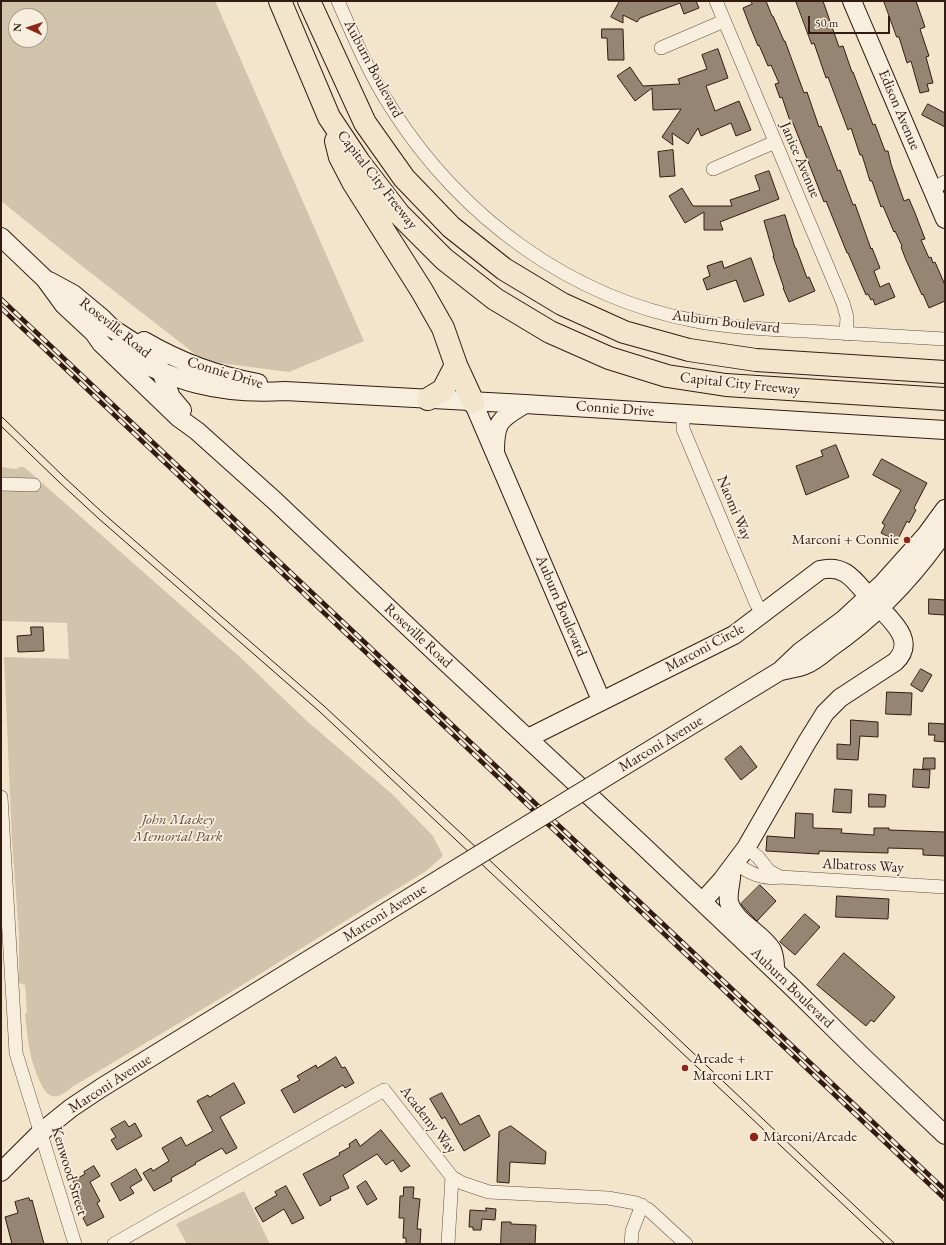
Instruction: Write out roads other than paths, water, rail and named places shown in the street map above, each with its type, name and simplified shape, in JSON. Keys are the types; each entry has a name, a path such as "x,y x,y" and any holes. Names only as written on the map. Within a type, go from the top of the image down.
{"highway":[{"name":"Capital City Freeway","path":"280,1 329,117 359,162 399,214 444,259 495,299 550,332 609,358 674,377 726,385 945,399"},
{"name":"Capital City Freeway","path":"309,1 364,123 404,178 451,227 486,255 504,269 562,304 624,332 689,350 756,360 945,372"},
{"path":"329,117 340,157 350,176 422,291 443,328 456,365 473,402"},
{"path":"428,399 444,390 456,365"}],"street":[{"name":"Auburn Boulevard","path":"338,1 379,88 391,109 416,145 447,181 476,211 512,240 565,274 610,296 653,311 698,322 744,327 945,339"},
{"name":"Janice Avenue","path":"716,1 843,303 847,317 846,334"},
{"name":"Edison Avenue","path":"852,1 939,185 945,219"},
{"path":"661,48 724,21"},
{"path":"713,169 775,142"},
{"name":"Roseville Road","path":"1,237 45,279 64,305 98,326 113,329 152,356 162,371 171,397 188,417 197,431"},
{"name":"Connie Drive","path":"98,326 117,323 156,348 198,368 285,392"},
{"name":"Roseville Road","path":"98,326 100,343 179,418 197,431 275,501 431,649 638,841"},
{"name":"Connie Drive","path":"162,371 208,388 259,393 285,392 525,404 942,431"},
{"name":"Auburn Boulevard","path":"473,402 601,700"},
{"path":"495,451 495,436 500,422 525,404"},
{"name":"Naomi Way","path":"684,414 683,429 756,603 763,614"},
{"path":"1,484 34,485"},
{"name":"Marconi Avenue","path":"1,1172 40,1133 71,1108 101,1088 780,671 806,665 820,656 852,632 874,602 884,583 914,549 945,509"},
{"name":"Marconi Avenue","path":"874,602 911,575 942,542"},
{"name":"Marconi Circle","path":"528,738 601,700 734,635 820,570 835,568 842,570 874,602"},
{"path":"703,901 733,866 746,848 825,713 840,698 900,658 904,646 901,634 874,602"},
{"name":"Kenwood Street","path":"1,797 16,1053 74,1244"},
{"name":"Auburn Boulevard","path":"638,841 703,901 945,1135"},
{"path":"746,848 758,857 769,871 780,878"},
{"path":"733,866 733,876 730,883 730,902 742,920 772,951 776,971"},
{"name":"Albatross Way","path":"733,866 750,873 772,879 780,878 945,887"},
{"name":"Academy Way","path":"114,1244 384,1090 452,1177 462,1183 489,1192 608,1198 628,1201 650,1210 686,1244"},
{"path":"448,1244 452,1177"},
{"path":"631,1244 632,1232 642,1206"}],"tram line":[{"path":"1,416 103,513 324,706 463,835 895,1244"},
{"path":"1,426 98,518 319,711 885,1244"}],"railway":[{"path":"1,299 945,1190"},
{"path":"1,308 945,1199"}],"place":[{"name":"Marconi + Connie","path":"907,540"},
{"name":"Arcade + Marconi LRT","path":"685,1068"},
{"name":"Marconi/Arcade","path":"754,1137"}],"park label":[{"name":"John Mackey Memorial Park","path":"178,828"}]}
